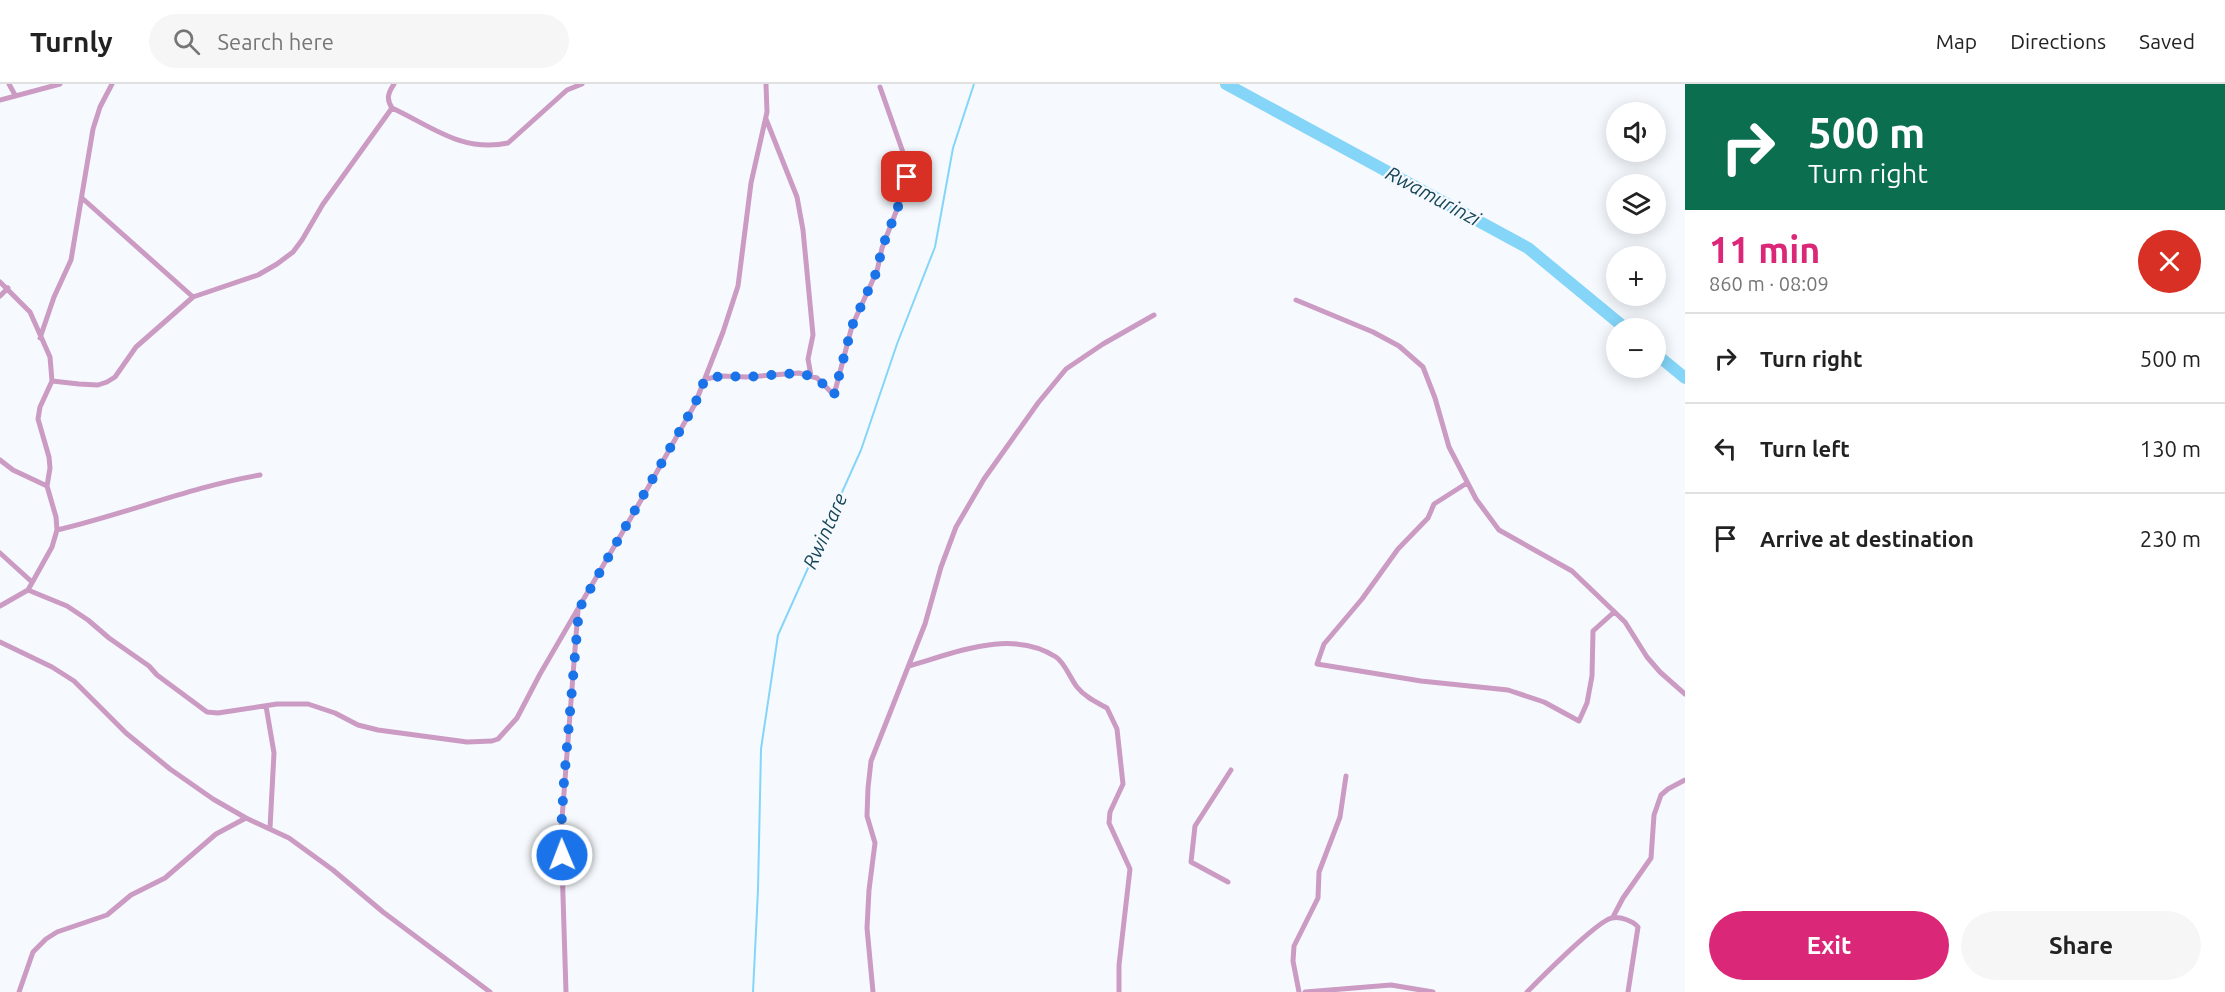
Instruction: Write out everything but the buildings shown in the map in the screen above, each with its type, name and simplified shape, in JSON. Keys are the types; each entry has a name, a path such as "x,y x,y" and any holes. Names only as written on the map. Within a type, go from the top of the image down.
{"street":[{"path":"9,84 15,95"},
{"path":"0,100 60,84"},
{"path":"40,338 54,297 71,260 93,129 100,107 112,84"},
{"path":"394,84 387,97 392,108 447,137 481,146 508,143 567,90 582,84"},
{"path":"28,590 67,606 88,620 200,708 218,713 266,706 308,704 335,713 358,725 378,729 467,742 498,739 517,718 695,404 738,286 751,183 766,118 766,84"},
{"path":"705,379 722,376 746,377 799,373 817,378 834,395 852,326 877,271 882,248 907,177 905,158 880,87"},
{"path":"52,381 98,385 107,382 116,377 136,347 193,297 258,274 293,252 323,204 392,108"},
{"path":"766,118 797,196 803,230 813,334 808,359 811,376"},
{"path":"82,198 193,297"},
{"path":"0,282 30,312 50,357 52,381 40,407 38,419 49,457 47,486 57,530 52,547 28,590 0,606"},
{"path":"0,296 8,288"},
{"path":"1296,300 1373,332 1399,346 1423,367 1435,398 1449,447 1476,499 1499,530 1572,571 1613,613 1625,622 1647,657 1685,694"},
{"path":"873,992 867,928 875,843 867,816 867,788 872,761 925,624 941,567 956,527 984,479 1038,403 1066,369 1103,344 1154,315"},
{"path":"0,460 13,470 47,486"},
{"path":"57,530 100,520 197,489 260,475"},
{"path":"1467,483 1434,504 1428,518 1398,549 1362,599 1324,644 1317,664 1421,681 1508,690 1544,702 1579,721 1587,703 1592,676 1593,631 1613,613"},
{"path":"0,553 32,582"},
{"path":"566,992 561,832 579,609"},
{"path":"0,642 52,667 74,681 126,733 170,769 213,800 289,838 333,870 382,912 490,992"},
{"path":"909,666 984,646 1011,643 1023,645 1058,658 1080,690 1109,712 1117,729 1123,784 1108,816 1130,869 1119,964 1119,992"},
{"path":"266,706 274,753 270,828"},
{"path":"1228,882 1191,862 1195,826 1230,770"},
{"path":"1299,992 1293,961 1294,946 1318,898 1319,872 1340,817 1346,776"},
{"path":"1527,992 1562,957 1613,917 1623,898 1651,858 1654,816 1661,795 1685,780"},
{"path":"19,992 33,952 46,939 57,932 107,915 131,895 165,878 216,834 246,818"},
{"path":"1613,917 1632,921 1638,927 1628,992"},
{"path":"1305,992 1390,985 1433,992"}],"waterway":[{"name":"Rwintare","path":"753,992 761,749 778,635 861,450 897,344 935,247 953,148 974,84"},
{"name":"Rwamurinzi","path":"1226,84 1528,248 1613,318"},
{"name":"Rwamurinzi","path":"1666,362 1685,378"}],"route":[{"path":"562,855 564,781 579,609 695,404 705,379 722,376 773,376 799,373 817,378 834,395 852,326 877,271 882,248 907,177"}]}
